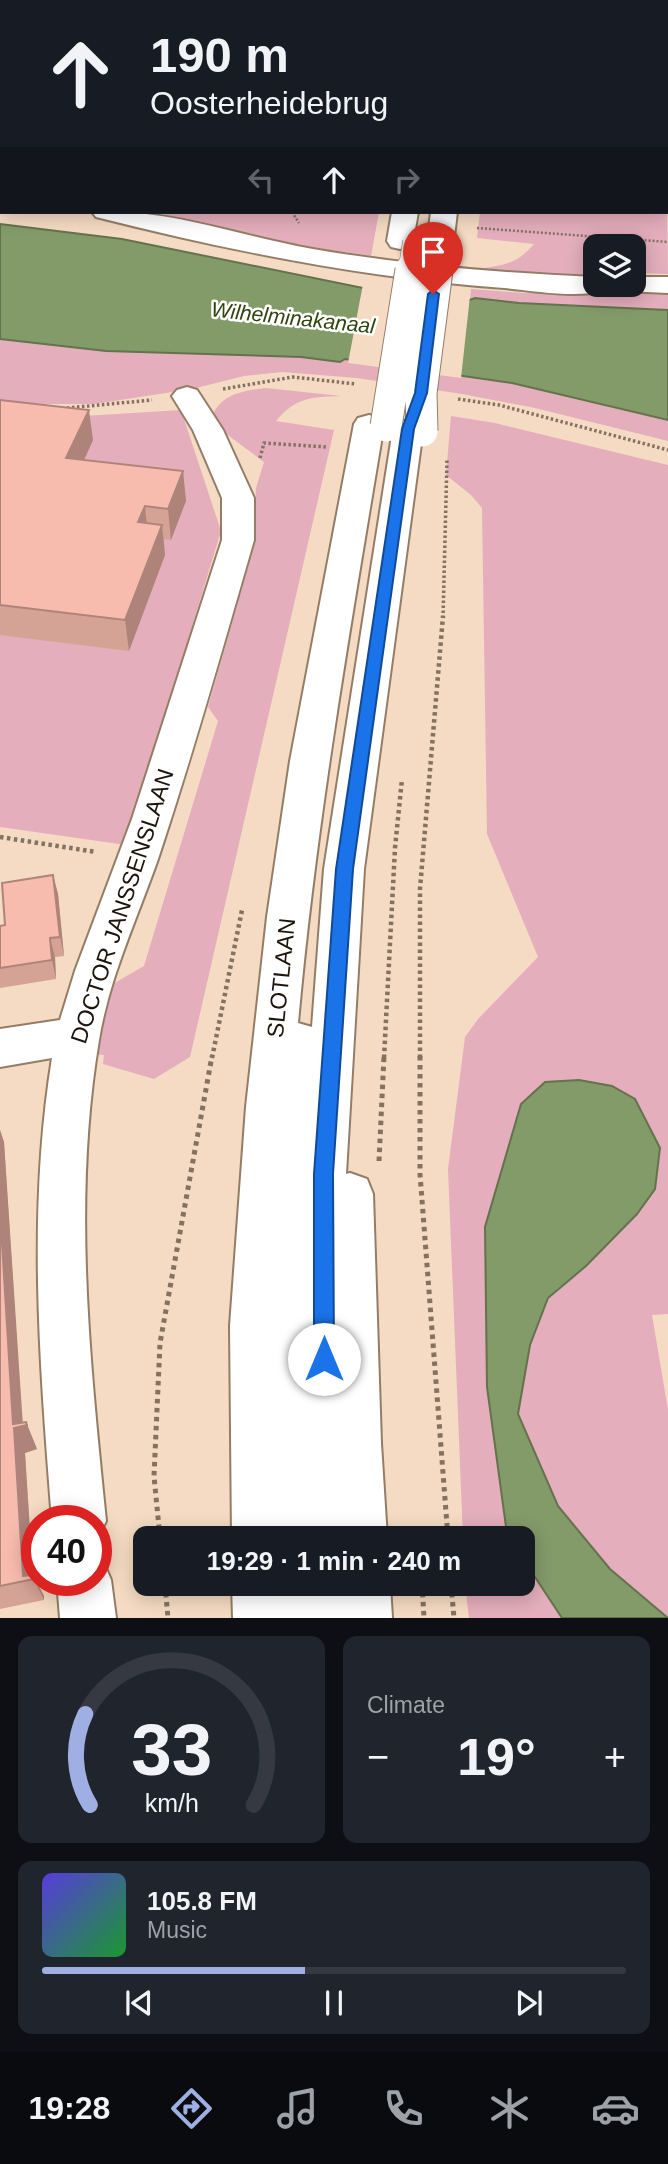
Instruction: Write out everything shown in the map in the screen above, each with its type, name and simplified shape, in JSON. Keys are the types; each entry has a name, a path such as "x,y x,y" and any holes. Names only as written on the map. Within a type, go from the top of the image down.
{"street":[{"path":"114,214 313,257 495,280 583,284"},
{"path":"327,1526 323,1174 344,869 408,426 418,243 406,214"},
{"path":"359,1526 349,1166 357,997 368,859 408,426 419,214"},
{"path":"418,243 442,214"},
{"path":"646,285 668,285"},
{"name":"DOCTOR JANSSENSLAAN","path":"78,1505 62,1325 60,1262 62,1173 70,1078 91,989 138,859 238,540 238,498 208,430 187,396"},
{"name":"SLOTLAAN","path":"259,1526 255,1326 268,1107 287,917 309,761 408,426"},
{"name":"SLOTLAAN","path":"292,1526 289,1290 299,1029 316,871 408,426"},
{"path":"0,1048 78,1036"},
{"path":"86,1596 88,1618"},
{"path":"260,1596 261,1618"},
{"path":"293,1596 294,1618"},
{"path":"329,1596 330,1618"},
{"path":"364,1596 365,1618"}],"path":[{"path":"482,228 668,242"},
{"path":"64,408 187,396"},
{"path":"408,426 448,466 442,636 420,889 420,1174 447,1526"},
{"path":"264,443 332,448"},
{"path":"379,1163 395,848 403,765"},
{"path":"0,837 138,859"},
{"name":"SLOTLAAN","path":"159,1526 154,1476 160,1343 221,1006 245,900"},
{"path":"165,1596 168,1618"},
{"path":"423,1596 425,1618"},
{"path":"452,1596 454,1618"}],"shaded area":[{"path":"162,214 379,214 371,256 279,242"},
{"path":"480,214 667,214 668,274 646,273 646,234 583,234 583,275 512,273 479,269 510,262 522,256 534,244 477,238"},
{"path":"471,289 523,293 583,293 583,297 646,297 646,293 659,293 668,294 668,310 519,303 475,298 470,300"},
{"path":"0,339 106,351 301,357 340,361 344,359 512,383 668,420 668,441 535,408 462,394 357,378 282,372 244,376 192,389 94,404 41,404 0,400"},
{"path":"266,388 341,396 305,400 291,407 276,421 334,430 190,1057 154,1079 103,1064 104,1055 88,1054 104,989 144,966 218,721 208,707 254,546 256,488 264,462 211,420 220,404 232,395"},
{"path":"0,409 68,417 181,410 221,531 126,845 0,827"},
{"path":"451,416 495,423 668,465 668,1314 652,1315 668,1410 668,1618 610,1569 558,1506 518,1414 530,1345 548,1298 586,1265 659,1147 635,1099 521,1104 485,1227 487,1387 506,1526 463,1526 448,1169 465,1037 479,1018 538,957 487,834 482,508 471,495 446,475"},
{"path":"535,1577 562,1618 469,1618 466,1596 535,1596"}],"water":[{"name":"Wilhelminakanaal","path":"0,224 122,239 363,288 467,301 475,298 519,303 668,310 668,420 512,383 345,359 340,362 301,357 106,351 0,339"},
{"path":"579,1080 612,1086 635,1099 660,1148 655,1189 637,1214 586,1266 548,1298 530,1345 518,1414 558,1506 610,1569 668,1618 562,1618 535,1577 535,1526 506,1526 487,1387 485,1227 521,1104 545,1082"}],"pier":[{"path":"363,284 470,296 461,378 348,363"}],"building":[{"path":"0,400 89,410 66,458 183,471 168,509 145,506 138,522 162,525 125,620 0,605"},
{"path":"53,875 60,937 50,938 52,960 0,968 0,926 5,925 2,883"},
{"path":"0,1210 13,1424 26,1422 27,1425 14,1428 21,1582 0,1586"}],"route":[{"path":"324,1359 323,1174 344,869 408,429 421,393 433,294"}]}
